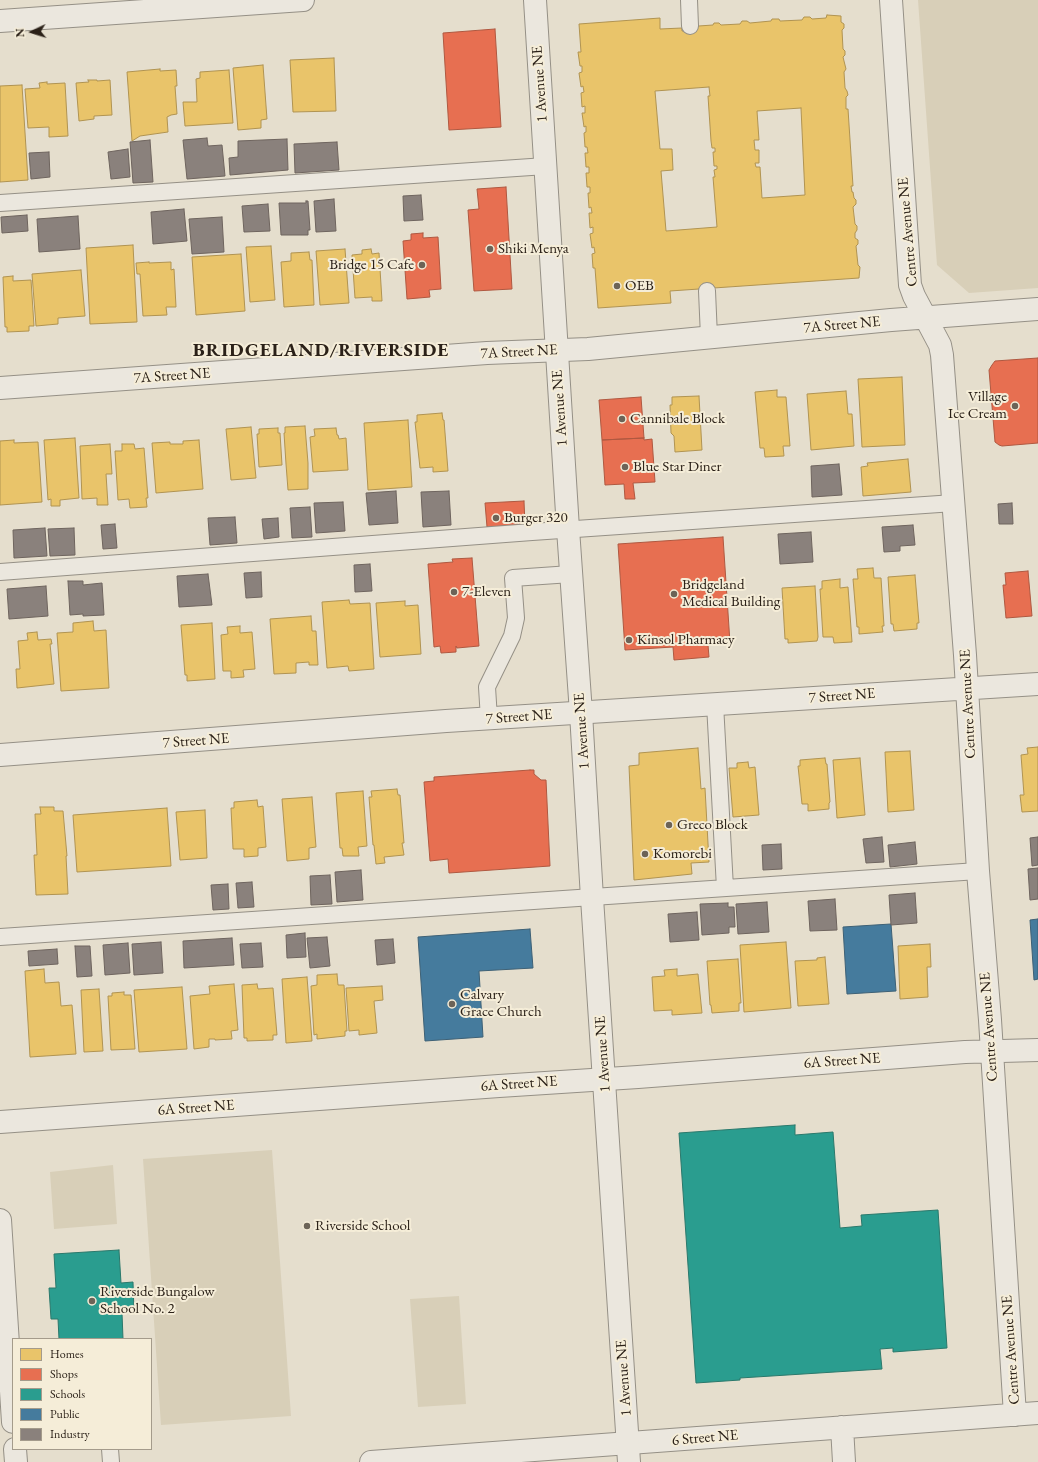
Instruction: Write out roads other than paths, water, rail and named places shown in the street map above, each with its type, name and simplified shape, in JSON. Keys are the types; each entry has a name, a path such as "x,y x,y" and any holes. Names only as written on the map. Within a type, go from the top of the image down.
{"street":[{"path":"0,21 303,0"},
{"name":"1 Avenue NE","path":"535,0 568,529 629,1453"},
{"name":"Centre Avenue NE","path":"891,0 910,285 914,296 940,345 942,355 967,688 1015,1415"},
{"name":"7A Street NE","path":"0,388 487,353 588,349 926,317 1038,310"},
{"name":"7 Street NE","path":"0,755 489,719 1038,684"},
{"name":"6A Street NE","path":"0,1122 604,1078 638,1077 965,1052 1038,1050"},
{"path":"0,1220 12,1406"},
{"name":"6 Street NE","path":"371,1462 629,1453 842,1427 1038,1413"},
{"path":"842,1427 844,1462"},
{"path":"15,1450 16,1462"}],"lane":[{"path":"689,0 690,26"},
{"path":"0,203 546,166"},
{"path":"707,291 709,337"},
{"path":"0,572 568,529 954,503"},
{"path":"489,719 487,687 512,636 516,618 513,578 571,574"},
{"path":"715,704 725,888"},
{"path":"0,937 978,871"},
{"path":"110,1450 111,1462"}],"place":[{"name":"Shiki Menya","path":"490,249"},
{"name":"Bridge 15 Cafe","path":"422,265"},
{"name":"OEB","path":"617,286"},
{"name":"Village Ice Cream","path":"1015,406"},
{"name":"Cannibale Block","path":"622,419"},
{"name":"Blue Star Diner","path":"625,467"},
{"name":"Burger 320","path":"496,518"},
{"name":"7-Eleven","path":"454,592"},
{"name":"Bridgeland Medical Building","path":"674,594"},
{"name":"Kinsol Pharmacy","path":"629,640"},
{"name":"Greco Block","path":"669,825"},
{"name":"Komorebi","path":"645,854"},
{"name":"Calvary Grace Church","path":"452,1004"},
{"name":"Riverside School","path":"307,1226"},
{"name":"Riverside Bungalow School No. 2","path":"92,1301"}],"district":[{"name":"BRIDGELAND/RIVERSIDE","path":"321,351"}]}
